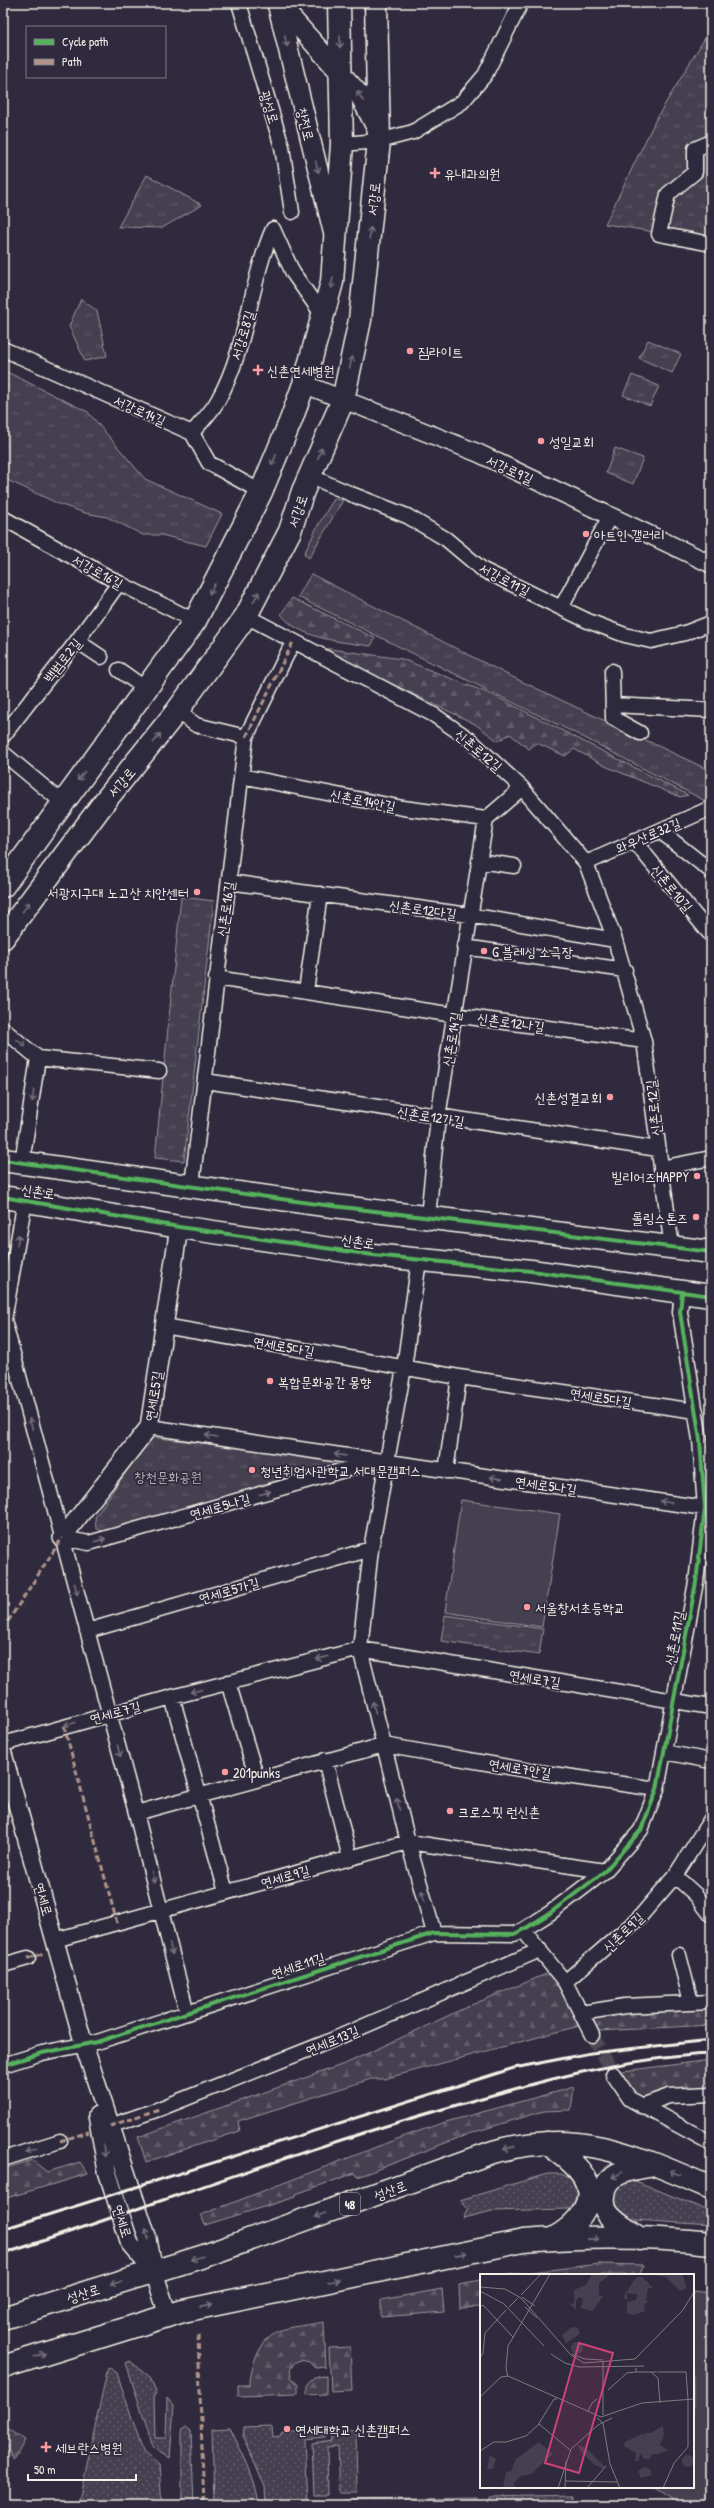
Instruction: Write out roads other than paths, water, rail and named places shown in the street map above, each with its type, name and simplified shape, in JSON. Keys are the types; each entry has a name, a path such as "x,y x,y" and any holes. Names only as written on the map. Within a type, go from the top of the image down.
{"main road":[{"name":"창전로","path":"277,3 359,94 378,136"},
{"name":"창전로","path":"277,3 336,244"},
{"path":"3,886 62,802 195,621 261,492 304,384 324,317 332,282 336,244 342,144 339,3"},
{"name":"서강로","path":"3,938 60,859 140,760 177,711 246,616 290,531 310,476 342,400 360,320 378,136 376,3"},
{"path":"111,737 107,756 112,768 122,769 140,760"},
{"path":"35,842 47,834 56,832 60,834 64,844 60,859"},
{"name":"신촌로","path":"13,1161 428,1217 711,1252"},
{"name":"신촌로","path":"3,1197 179,1227 419,1260 531,1271 711,1296"},
{"path":"547,2143 579,2170 586,2179 588,2193 585,2207 574,2226 554,2238"},
{"name":"성산로","path":"3,2318 237,2245 493,2152 547,2143 593,2145 655,2165 711,2188"},
{"path":"640,2239 609,2215 604,2200 604,2188 612,2177 624,2171 655,2165"},
{"path":"3,2367 168,2315 523,2241 554,2238 640,2239 711,2243"}],"street":[{"name":"광성로","path":"238,3 282,147 292,212"},
{"path":"342,144 378,136 413,132 462,102 485,75 522,3"},
{"path":"709,143 695,149 695,172 668,194 659,234 711,244"},
{"name":"서강로8길","path":"192,433 218,400 237,354 251,307 258,266 273,229 293,274 324,317"},
{"name":"서강로14길","path":"3,349 192,433"},
{"name":"서강로9길","path":"304,384 478,453 711,564"},
{"path":"192,433 208,463 261,492"},
{"name":"서강로11길","path":"310,476 407,516 446,539 483,570 561,608 625,635 652,641 685,633 711,623"},
{"path":"561,608 610,516"},
{"name":"서강로16길","path":"3,518 118,583 195,621"},
{"name":"백범로2길","path":"3,736 77,641 118,583"},
{"name":"신촌로12길","path":"246,616 434,715 469,739 522,788 586,863 616,940 644,1040 672,1248"},
{"path":"77,641 101,658"},
{"name":"신촌로16길","path":"192,1185 246,737 293,642"},
{"path":"119,670 136,682"},
{"path":"612,671 613,718 640,733"},
{"path":"613,705 711,710"},
{"path":"177,711 196,726 246,737"},
{"path":"3,753 62,802"},
{"name":"신촌로14안길","path":"241,776 403,808 486,819"},
{"path":"486,819 522,788"},
{"name":"와우산로32길","path":"586,863 711,808"},
{"name":"신촌로14길","path":"428,1217 438,1118 469,915 480,861 486,819"},
{"path":"660,831 711,871"},
{"name":"신촌로10길","path":"634,841 711,935"},
{"path":"480,861 514,866"},
{"name":"신촌로12다길","path":"229,882 469,915 616,940"},
{"path":"306,991 320,894"},
{"path":"464,947 625,970"},
{"name":"신촌로12나길","path":"216,978 454,1015 644,1040"},
{"path":"3,1029 38,1058 159,1071"},
{"name":"신촌로","path":"13,1161 38,1058"},
{"name":"신촌로12가길","path":"205,1081 338,1100 438,1118 658,1149"},
{"path":"661,1168 711,1158"},
{"name":"신촌로","path":"25,1200 3,1320 62,1538"},
{"name":"연세로5길","path":"62,1538 149,1427 179,1227"},
{"path":"419,1260 404,1368 382,1461 360,1649 408,1842 434,1933"},
{"name":"신촌로11길","path":"524,1930 605,1871 641,1830 657,1789 696,1582 705,1508 705,1439 696,1411 680,1312 682,1293"},
{"name":"연세로5다길","path":"164,1326 459,1377 696,1411"},
{"path":"446,1471 459,1377"},
{"name":"연세로5나길","path":"149,1427 705,1508"},
{"name":"연세로5나길","path":"62,1538 88,1543 382,1461"},
{"path":"62,1538 88,1631 108,1714 136,1813 187,2013"},
{"name":"연세로5가길","path":"88,1631 371,1549"},
{"name":"연세로7길","path":"3,1744 228,1682 360,1649 711,1707"},
{"path":"228,1682 257,1779"},
{"path":"172,1697 226,1892"},
{"name":"연세로7안길","path":"136,1813 384,1745 531,1771 657,1789"},
{"path":"664,1752 711,1760"},
{"name":"연세로","path":"3,1754 84,2045 115,2124 121,2154 148,2239 154,2272 168,2315"},
{"path":"325,1760 350,1858"},
{"name":"신촌로9길","path":"565,1982 638,1919 675,1876 711,1819"},
{"name":"연세로9길","path":"55,1940 408,1842 605,1871"},
{"path":"675,1876 696,1895 711,1915"},
{"path":"524,1930 565,1982 592,2035"},
{"name":"연세로11길","path":"3,2065 42,2053 84,2045 434,1933 514,1934 524,1930"},
{"name":"연세로13길","path":"115,2124 159,2109 318,2046 540,1950"},
{"path":"679,1955 691,2002"},
{"path":"3,1965 28,1958"},
{"path":"581,2013 625,2006 711,2002"},
{"name":"연세로","path":"84,2045 84,2068 101,2130 107,2171 130,2244 154,2272"},
{"path":"613,2074 625,2094 641,2106 711,2144"},
{"path":"641,2106 664,2097 711,2094"},
{"path":"3,2159 60,2141"}],"tunnel":[{"path":"592,2035 613,2074"}],"railway":[{"path":"3,2229 514,2068 591,2053 711,2040"},
{"path":"3,2254 286,2158 488,2096 582,2072 646,2060 711,2054"}],"place":[{"name":"유내과의원","path":"435,173"},
{"name":"짐라이트","path":"410,351"},
{"name":"신촌연세병원","path":"258,370"},
{"name":"성일교회","path":"541,441"},
{"name":"아트인 갤러리","path":"586,534"},
{"name":"서광지구대 노고산 치안센터","path":"197,892"},
{"name":"G 블레싱 소극장","path":"484,951"},
{"name":"신촌성결교회","path":"610,1097"},
{"name":"빌리어즈HAPPY","path":"697,1176"},
{"name":"롤링스톤즈","path":"696,1217"},
{"name":"복합문화공간 몽향","path":"270,1381"},
{"name":"청년취업사관학교 서대문캠퍼스","path":"252,1470"},
{"name":"서울창서초등학교","path":"527,1607"},
{"name":"201punks","path":"225,1772"},
{"name":"크로스핏 런신촌","path":"450,1811"},
{"name":"연세대학교 신촌캠퍼스","path":"287,2429"},
{"name":"세브란스병원","path":"46,2447"}],"park label":[{"name":"창천문화공원","path":"168,1476"}]}
